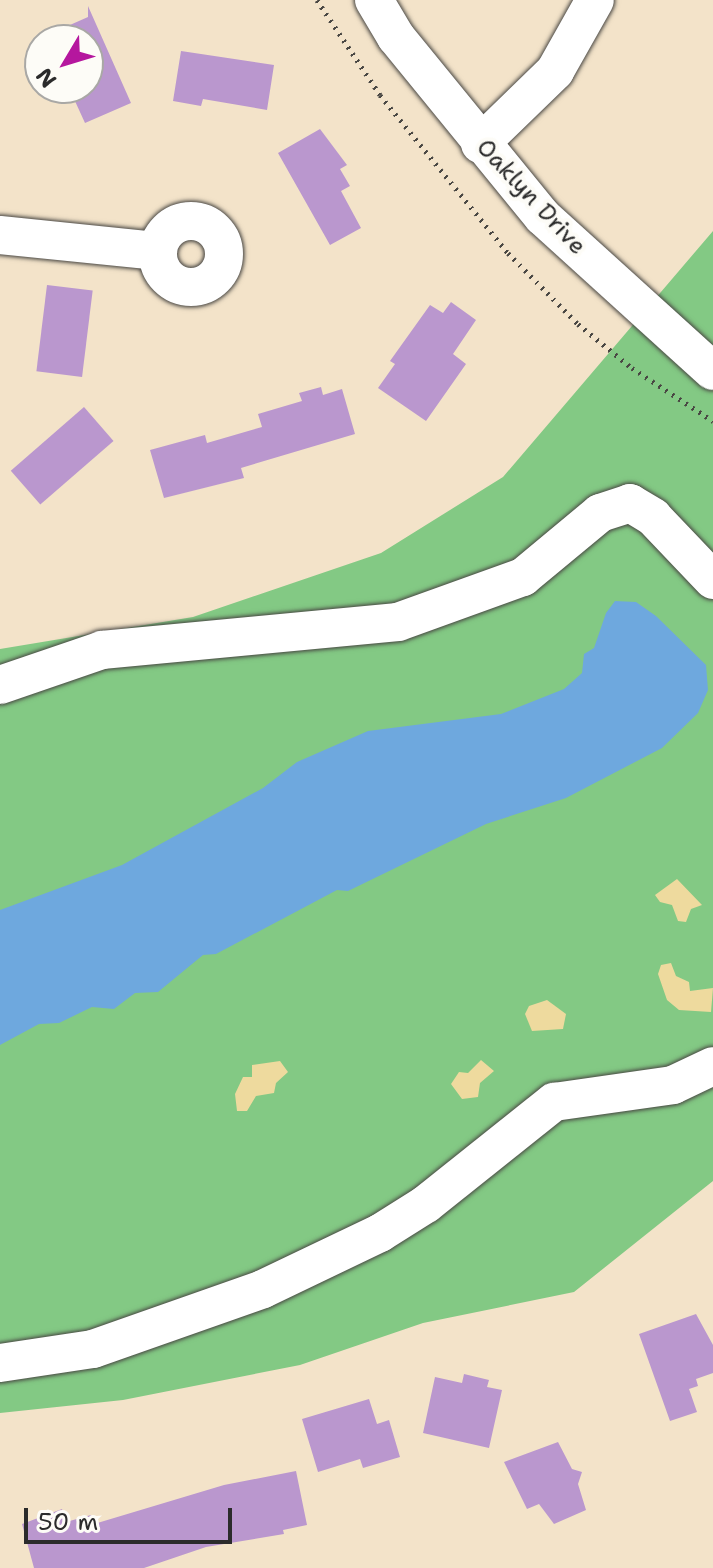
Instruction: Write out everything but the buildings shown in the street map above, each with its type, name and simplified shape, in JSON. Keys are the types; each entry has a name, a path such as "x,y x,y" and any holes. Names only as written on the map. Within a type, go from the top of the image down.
{"street":[{"name":"Oaklyn Drive","path":"374,0 396,37 480,144 543,217 713,371"},
{"path":"480,144 555,71 595,0"},
{"path":"0,235 158,251"},
{"path":"0,685 102,650 398,622 523,577 600,513 630,503 653,517 713,580"},
{"path":"0,1363 93,1349 263,1289 380,1233 426,1204 554,1102 673,1085 713,1066"}],"path":[{"path":"317,0 380,95 508,253 578,324 632,368 713,421"}],"green space":[{"path":"713,231 713,1181 574,1292 423,1323 300,1365 123,1400 0,1413 0,649 193,617 381,553 503,477"}],"sand":[{"path":"677,879 702,905 691,909 686,922 678,921 672,905 660,902 655,895"},
{"path":"671,963 676,976 689,982 690,991 713,988 711,1012 679,1010 667,1000 658,974 661,965"},
{"path":"547,1000 566,1014 563,1029 532,1031 525,1014 529,1006"},
{"path":"481,1060 494,1071 480,1083 478,1097 462,1099 451,1084 459,1072 468,1073"},
{"path":"280,1061 288,1072 276,1083 274,1093 256,1096 247,1111 237,1111 235,1094 243,1077 252,1077 252,1065"}],"water":[{"path":"615,601 636,602 656,616 706,665 708,690 698,713 662,748 566,798 486,824 348,891 337,890 216,954 203,955 158,992 135,993 114,1009 92,1007 59,1023 39,1024 0,1045 0,910 122,865 263,788 297,762 368,731 501,714 564,689 582,673 584,654 594,648 606,613"}]}
